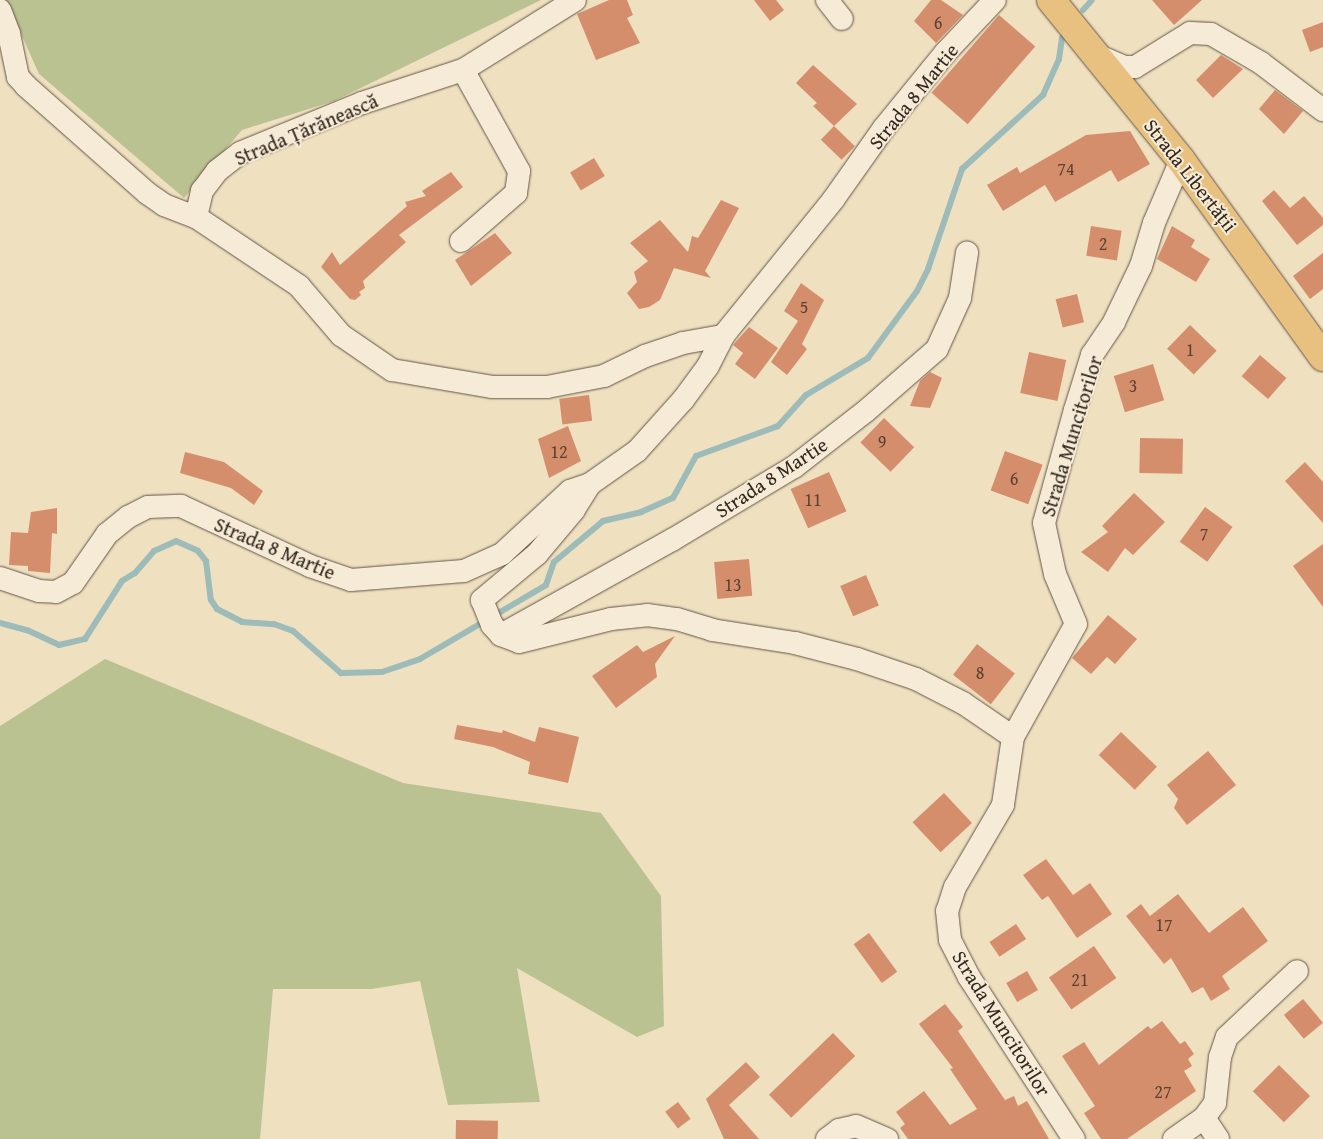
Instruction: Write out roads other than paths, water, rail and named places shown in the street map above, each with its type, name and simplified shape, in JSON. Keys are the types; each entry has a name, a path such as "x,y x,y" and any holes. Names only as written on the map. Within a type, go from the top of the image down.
{"highway":[{"name":"Strada Libertății","path":"1051,0 1181,160 1323,356"}],"street":[{"name":"Strada Țărănească","path":"196,217 202,191 217,171 240,153 362,103 463,70 575,0"},
{"path":"827,0 842,19"},
{"name":"Strada 8 Martie","path":"0,578 39,591 56,592 73,583 107,534 128,517 148,507 180,506 310,566 351,580 464,571 502,554 570,491 590,484 637,451 683,400 708,366 723,336 833,200 884,128 946,52 995,0"},
{"path":"0,10 9,34 9,75 147,193 164,205 196,217 298,286 341,335 392,370 492,387 546,387 604,376 645,356 683,343 723,336"},
{"path":"1093,53 1125,67 1135,67 1190,33 1211,34 1261,63 1323,110"},
{"path":"461,241 516,193 519,171 463,70"},
{"name":"Strada Muncitorilor","path":"1074,1139 969,977 950,940 947,912 955,887 1002,805 1012,737 1076,624 1055,574 1044,522 1092,355 1114,322 1141,266 1154,223 1181,160"},
{"name":"Strada 8 Martie","path":"590,484 574,510 536,554 482,600 492,623 656,550 794,467 866,411 937,349 960,298 968,253"},
{"path":"492,623 519,642 611,619 647,615 677,619 712,630 796,643 857,659 916,679 963,703 1012,737"},
{"path":"1174,1139 1204,1118 1215,1103 1220,1057 1227,1037 1297,971"},
{"path":"1204,1118 1218,1139"},
{"path":"827,1139 839,1130 856,1126 887,1139"}],"waterway":[{"path":"1083,10 1092,0"},
{"path":"0,623 27,630 59,645 85,639 122,581 135,573 154,551 176,541 198,551 206,561 211,600 217,609 242,622 274,624 293,631 341,673 382,672 420,659 546,585 554,562 603,521 641,512 673,498 696,456 778,426 806,395 868,358 917,291 928,269 962,169 1043,95 1059,59 1062,37"}]}
